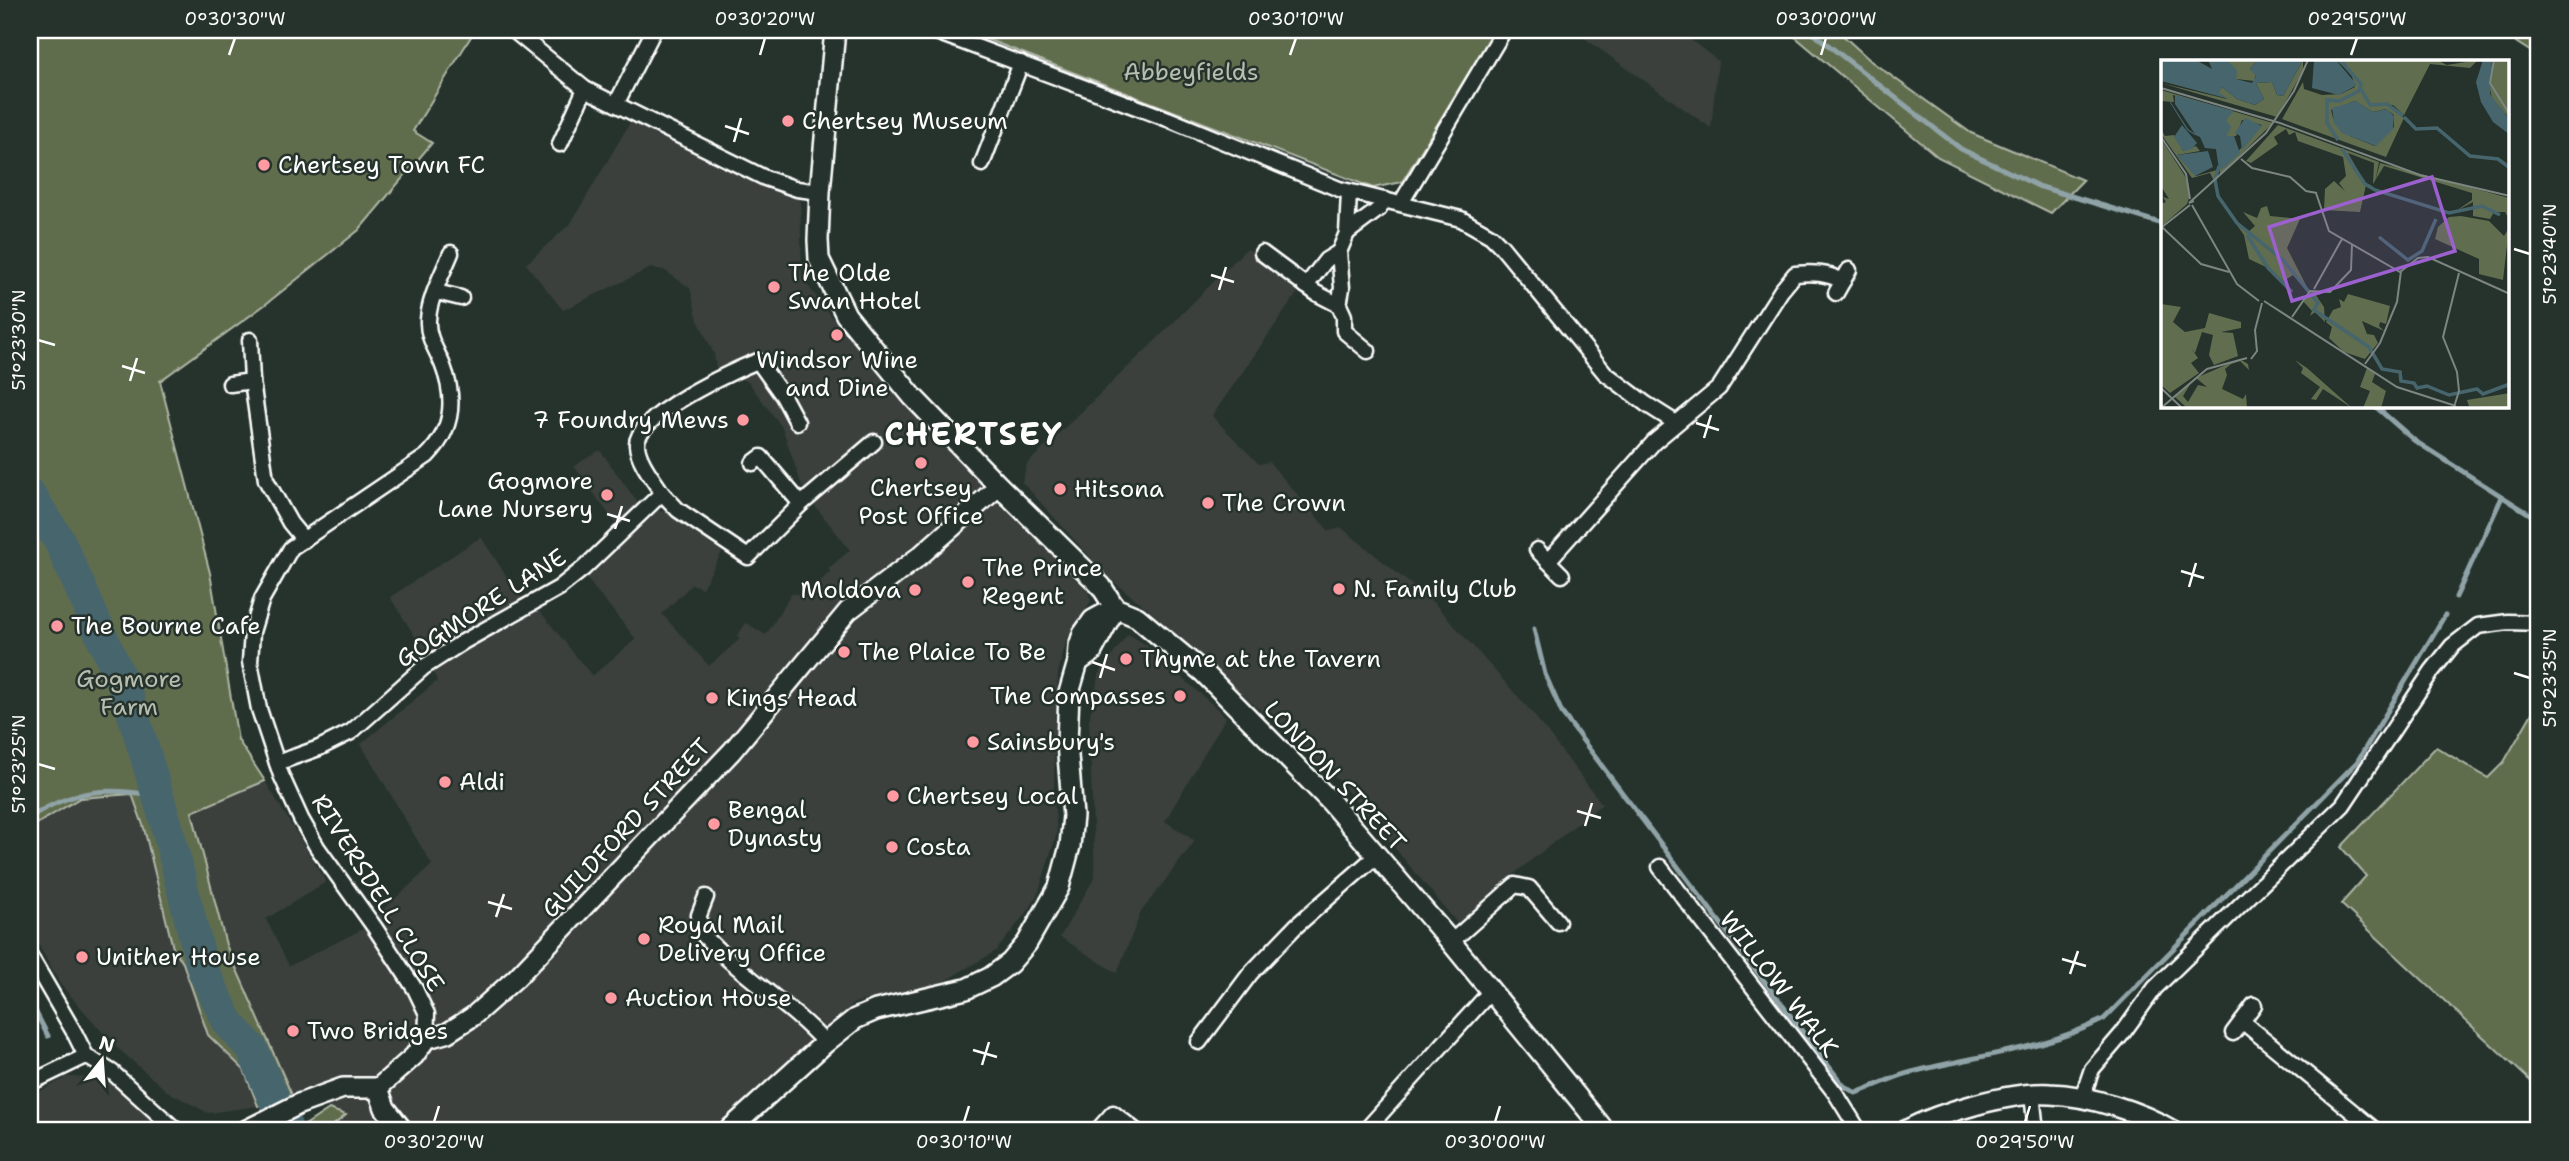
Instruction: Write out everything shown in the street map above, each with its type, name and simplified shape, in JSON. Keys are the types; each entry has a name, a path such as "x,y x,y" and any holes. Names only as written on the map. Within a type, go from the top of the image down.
{"main road":[{"name":"LONDON STREET","path":"835,30 820,192 819,259 846,315 913,397 1101,586 1115,608 1137,617 1204,673 1330,801 1451,942 1605,1131"},
{"path":"728,1131 825,1043 855,1020 876,1010 966,989 991,977 1010,963 1027,943 1059,887 1070,846 1073,816 1067,743 1069,693 1078,662 1091,653 1115,608"},
{"path":"245,1131 311,1099 343,1088 378,1088 385,1108 403,1131"},
{"path":"1905,1131 1938,1117 2005,1098 2032,1094 2082,1098 2132,1113 2173,1131"}],"street":[{"path":"513,30 585,89 765,178 797,189 820,192"},
{"path":"616,104 654,30"},
{"path":"931,30 1349,192 1461,219 1492,236 1605,373 1646,404 1676,422"},
{"path":"1401,203 1504,30"},
{"path":"982,164 1021,63"},
{"path":"560,144 585,89"},
{"path":"1349,192 1347,233 1339,252 1342,288 1339,305 1344,316 1344,331 1368,351"},
{"path":"1347,233 1379,209 1385,200"},
{"path":"1306,286 1326,260 1339,252"},
{"name":"RIVERSDELL CLOSE","path":"426,1039 427,1014 415,989 317,847 301,819 277,763 257,702 250,662 253,632 262,600 291,548 427,456 440,443 451,413 451,391 443,365 429,337 428,317 451,253"},
{"path":"1262,253 1306,286 1339,305"},
{"path":"1548,561 1654,442 1719,388 1781,291 1795,274 1828,274 1843,282"},
{"path":"436,292 461,298"},
{"path":"250,340 252,382 266,480 290,523 304,540"},
{"path":"797,422 783,396 758,362 701,386 650,422 637,446 662,493 678,510 748,557 801,504 874,442"},
{"path":"230,384 252,382"},
{"path":"753,463 761,457 801,504"},
{"name":"GUILDFORD STREET","path":"378,1088 414,1056 426,1039 447,1033 472,1017 516,978 732,751 848,611 921,555 999,486"},
{"name":"GOGMORE LANE","path":"277,763 319,748 351,732 424,667 559,588 584,568 662,493"},
{"path":"1537,550 1562,575"},
{"path":"2082,1098 2092,1069 2122,1034 2155,988 2343,806 2432,671 2452,646 2478,626 2508,622 2539,623"},
{"path":"1199,1042 1250,974 1296,926 1376,856"},
{"name":"WILLOW WALK","path":"1660,867 1836,1094 1859,1131"},
{"path":"1451,942 1515,885 1529,888 1558,922"},
{"path":"706,897 699,915 699,930 719,953 805,1022 825,1043"},
{"path":"30,956 86,1056 112,1072 177,1131"},
{"path":"1365,1131 1491,991"},
{"path":"2254,1005 2238,1027 2376,1131"},
{"path":"30,1083 86,1056"},
{"path":"2032,1094 2036,1131"},
{"path":"1097,1131 1113,1113 1136,1131"}],"shaded area":[{"path":"1573,30 1678,30 1718,61 1711,128"},
{"path":"631,121 800,196 802,278 843,332 1088,592 1091,601 1067,638 1058,673 1054,800 1057,833 1039,891 1030,908 996,951 941,983 854,1003 714,1131 326,1131 346,1115 291,1093 226,945 192,812 265,781 326,882 266,919 289,966 361,930 432,865 361,744 437,681 425,652 390,597 481,537 518,594 543,615 592,676 636,639 586,578 618,527 574,466 600,450 640,506 668,513 722,552 702,588 692,584 662,614 709,666 740,639 737,636 746,623 766,635 791,594 807,594 830,572 829,568 850,550 804,492 782,427 748,382 716,368 714,354 698,320 690,288 664,270 651,268 563,310 526,264 571,223"},
{"path":"1246,249 1256,252 1298,292 1212,416 1259,464 1269,462 1329,531 1342,528 1435,604 1530,710 1602,804 1495,889 1459,925 1338,780 1149,610 1108,577 1022,482 1027,464"},
{"path":"1128,634 1145,644 1226,717 1165,821 1195,841 1141,912 1117,973 1060,937 1095,877 1089,721 1099,674"},
{"path":"132,794 144,828 173,948 183,963 208,1035 244,1070 258,1106 208,1113 167,1091 114,1045 60,984 30,929 30,828 80,798"},
{"path":"67,1077 100,1078 135,1098 159,1131 30,1131 30,1097"}],"green space":[{"name":"Gogmore Farm","path":"30,30 475,30 413,131 432,143 359,230 266,304 160,381 210,573 238,740 265,781 192,812 226,945 291,1093 258,1106 244,1070 208,1035 183,963 173,948 144,828 132,794 80,798 30,828"},
{"name":"Abbeyfields","path":"963,30 1495,30 1402,182 1373,188"},
{"path":"1787,30 1837,30 1872,62 1971,133 2083,180 2051,213 1938,157"},
{"path":"2497,30 2539,30 2539,57"},
{"path":"2539,701 2539,1089 2341,904 2366,876 2341,847 2436,747 2488,778 2504,762"},
{"path":"329,1109 346,1115 326,1131 296,1131"}],"waterway":[{"path":"1809,30 1961,149 2038,186 2161,223"},
{"path":"2377,408 2415,441 2539,520"},
{"path":"30,495 59,540 126,691 166,823 203,970 228,1022 252,1049 288,1131"},
{"path":"2456,597 2502,497"},
{"path":"1534,629 1545,674 1562,713 1820,1055 1844,1086 1856,1093 1912,1072 2058,1038 2104,1019 2357,762 2445,615"},
{"path":"30,817 62,801 91,793 107,791 158,796"},
{"path":"30,1001 48,1036"}],"place":[{"name":"Chertsey Museum","path":"788,121"},
{"name":"Chertsey Town FC","path":"264,165"},
{"name":"The Olde Swan Hotel","path":"774,287"},
{"name":"Windsor Wine and Dine","path":"837,335"},
{"name":"7 Foundry Mews","path":"743,420"},
{"name":"Chertsey Post Office","path":"921,463"},
{"name":"Hitsona","path":"1060,489"},
{"name":"Gogmore Lane Nursery","path":"607,495"},
{"name":"The Crown","path":"1208,503"},
{"name":"The Prince Regent","path":"968,582"},
{"name":"N. Family Club","path":"1339,589"},
{"name":"Moldova","path":"915,590"},
{"name":"The Bourne Cafe","path":"57,626"},
{"name":"The Plaice To Be","path":"844,652"},
{"name":"Thyme at the Tavern","path":"1126,659"},
{"name":"The Compasses","path":"1180,696"},
{"name":"Kings Head","path":"712,698"},
{"name":"Sainsbury's","path":"973,742"},
{"name":"Aldi","path":"445,782"},
{"name":"Chertsey Local","path":"893,796"},
{"name":"Bengal Dynasty","path":"714,824"},
{"name":"Costa","path":"892,847"},
{"name":"Royal Mail Delivery Office","path":"644,939"},
{"name":"Unither House","path":"82,957"},
{"name":"Auction House","path":"611,998"},
{"name":"Two Bridges","path":"293,1031"}],"district":[{"name":"CHERTSEY","path":"974,434"}]}
